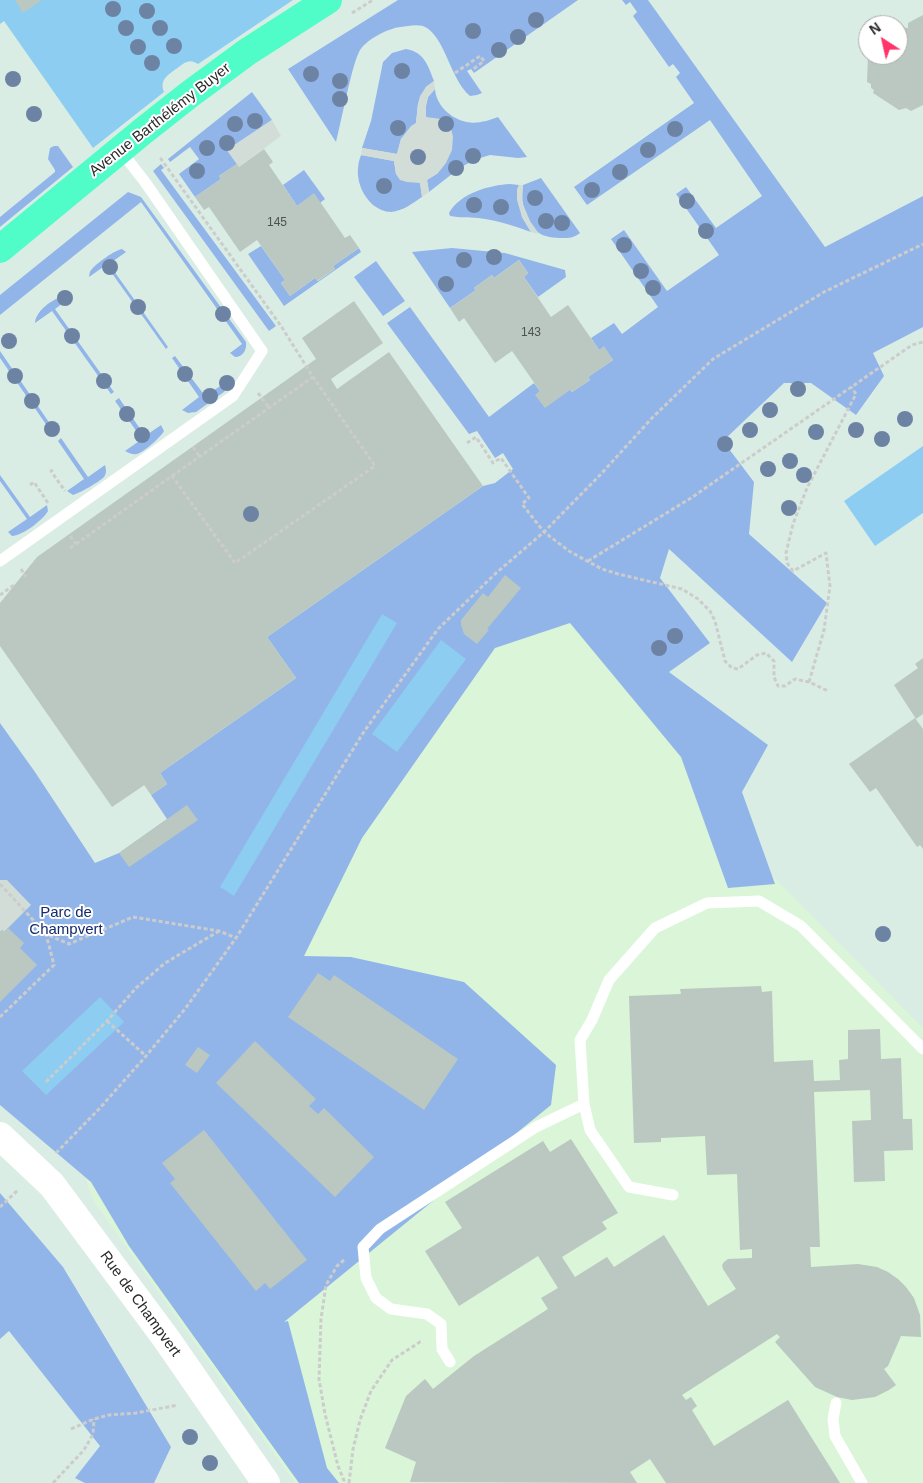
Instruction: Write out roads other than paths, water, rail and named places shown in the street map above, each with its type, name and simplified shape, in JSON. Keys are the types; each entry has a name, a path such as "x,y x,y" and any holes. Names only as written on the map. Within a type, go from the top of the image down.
{"main road":[{"name":"Avenue Barthélémy Buyer","path":"0,249 190,94 247,52 328,0"}],"street":[{"name":"Rue de Champvert","path":"0,1136 52,1185 165,1336 266,1483"}],"lane":[{"path":"0,561 232,396 262,351 145,182 120,150"},
{"path":"673,1196 629,1187 590,1130 584,1104 580,1040 592,1020 609,980 655,928 707,903 759,901 801,926 923,1049"},
{"path":"450,1362 442,1349 441,1324 427,1314 391,1309 376,1298 366,1278 363,1247 380,1229 536,1127 584,1104"},
{"path":"836,1403 833,1419 835,1436 862,1483"}],"park label":[{"name":"Parc de Champvert","path":"66,922"}]}
